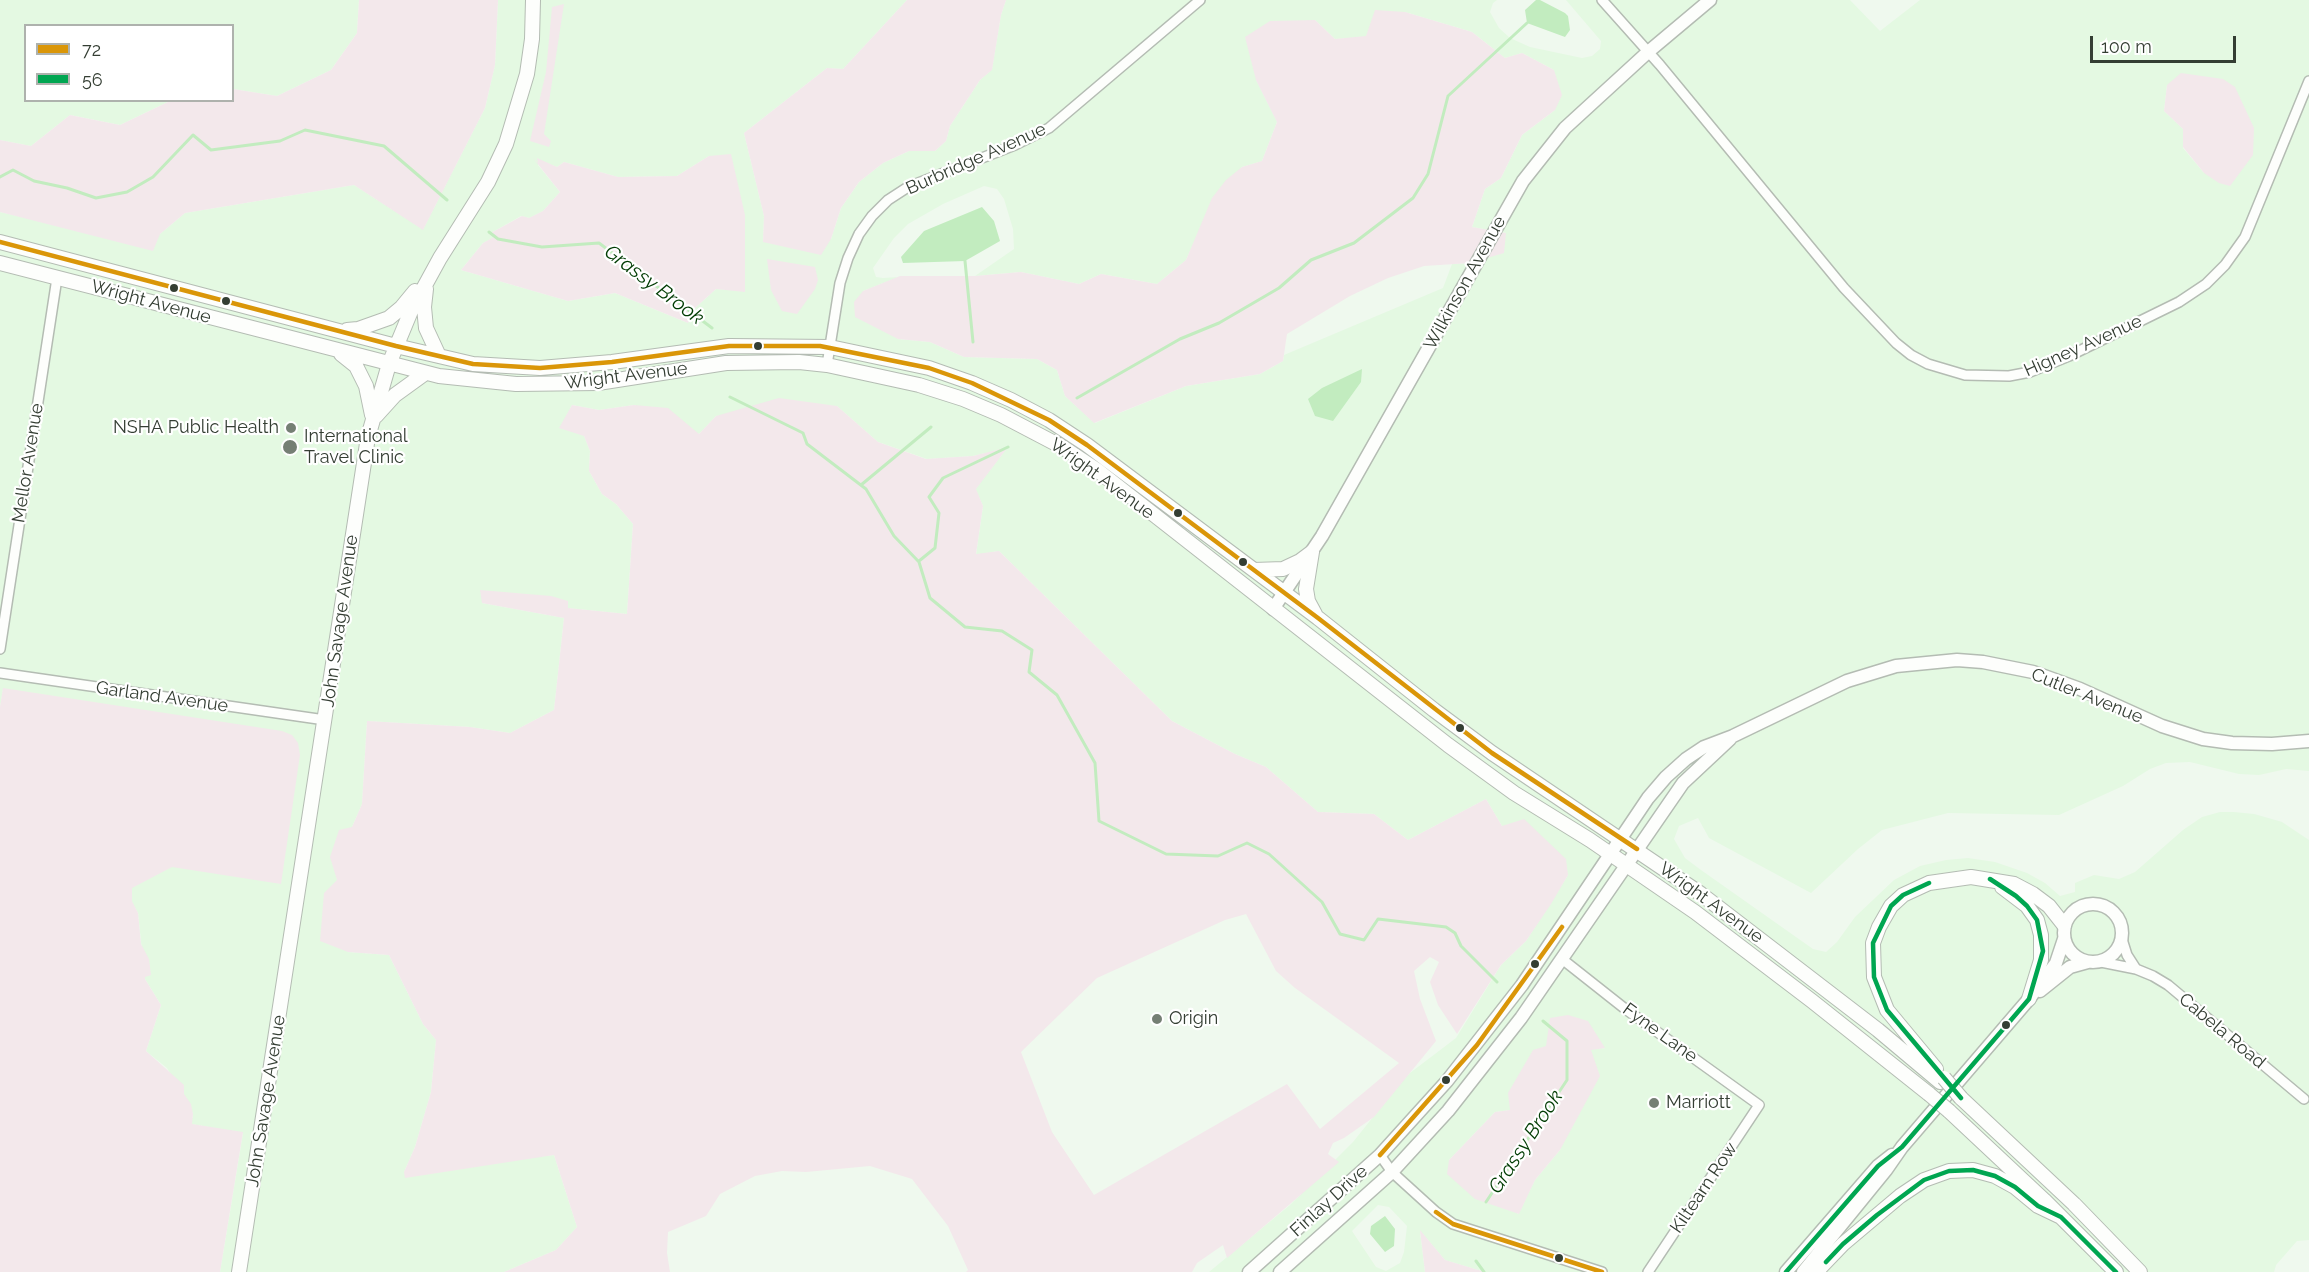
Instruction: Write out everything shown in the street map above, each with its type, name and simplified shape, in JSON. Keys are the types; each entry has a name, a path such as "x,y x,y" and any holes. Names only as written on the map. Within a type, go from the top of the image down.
{"main road":[{"name":"John Savage Avenue","path":"239,1272 356,513 373,420 396,346 436,266 480,195 506,144 527,74 532,39 533,0"},
{"name":"Wright Avenue","path":"0,242 396,346 474,364 540,368 612,362 729,346 830,347 928,368 972,383 1021,405 1087,445 1318,618 1492,753 1637,849 1756,935 1942,1080 2074,1204 2140,1272"},
{"name":"Wright Avenue","path":"0,263 424,374 493,383 554,385 598,383 726,363 799,362 827,365 919,385 963,399 1030,429 1097,470 1273,609 1514,793 1610,854 1743,948 1949,1111 2116,1272"},
{"path":"338,330 358,329 389,318 401,308 436,266"},
{"path":"436,266 426,290 424,318 428,336 439,356"},
{"path":"338,351 356,366 366,386 373,420"},
{"path":"373,420 395,395 424,374"},
{"path":"1254,570 1282,569 1300,561 1312,552"},
{"path":"1312,552 1306,589 1308,601 1318,618"},
{"path":"1942,1080 1887,1010 1874,977 1873,943 1891,906 1903,895 1929,882 1947,878 1990,879 2014,884 2033,894 2049,906 2064,932"},
{"path":"1990,879 2016,896 2037,920 2043,951 2029,999"},
{"path":"1816,1272 1843,1244 1900,1196 1924,1180 1949,1171 1973,1170 1995,1176 2015,1187 2038,1206 2061,1217"}],"street":[{"name":"Burbridge Avenue","path":"827,365 840,283 848,258 859,234 888,200 908,187 1015,145 1049,128 1200,0"},
{"name":"Higney Avenue","path":"1602,0 1844,288 1896,343 1911,355 1944,370 1985,377 2030,372 2069,356 2179,302 2206,284 2225,265 2245,237 2309,81"},
{"name":"Wilkinson Avenue","path":"1273,609 1312,552 1523,181 1565,128 1648,52 1710,0"},
{"name":"Mellor Avenue","path":"0,649 57,278"},
{"name":"Cutler Avenue","path":"1620,838 1666,777 1704,747 1733,736 1857,677 1896,666 1957,660 2004,665 2033,672 2080,689 2162,726 2203,739 2242,743 2309,741"},
{"name":"Garland Avenue","path":"0,673 325,720"},
{"name":"Cutler Avenue","path":"1637,849 1683,783 1733,736"},
{"name":"Finlay Drive","path":"1249,1272 1380,1155 1447,1081 1501,1015 1539,962 1620,838"},
{"name":"Finlay Drive","path":"1280,1272 1392,1172 1438,1123 1485,1065 1562,959 1637,849"},
{"path":"1803,1272 1902,1147 2029,999 2056,963 2068,916 2084,905 2102,905 2117,917 2127,955 2136,969"},
{"path":"2064,932 2070,952 2081,960 2095,962"},
{"path":"2029,999 2070,967 2095,962 2115,953 2122,939"},
{"name":"Fyne Lane","path":"1562,959 1624,1008 1759,1105"},
{"name":"Cabela Road","path":"2095,962 2136,969 2168,985 2304,1099"},
{"name":"Kiltearn Row","path":"1648,1272 1759,1105"},
{"path":"1786,1272 1878,1166 1902,1147"},
{"path":"1380,1155 1392,1172 1436,1212 1453,1224 1602,1272"}],"shaded area":[{"path":"0,0 359,0 357,33 331,70 277,96 234,89 234,24 24,24 24,102 168,102 120,125 70,115 31,146 0,140"},
{"path":"359,0 498,0 495,65 485,108 423,230 354,185 185,213 160,234 153,251 0,212 0,140 31,146 70,115 120,125 168,102 234,102 234,89 277,96 331,70 357,33"},
{"path":"498,0 907,0 843,69 827,68 744,133 764,216 763,242 831,239 841,208 859,182 883,163 909,151 935,151 946,141 950,126 980,80 992,69 1001,15 1006,0 1497,0 1493,3 1490,12 1499,28 1510,38 1530,47 1582,58 1592,56 1600,49 1601,41 1566,0 1850,0 1880,31 1920,0 2309,0 2309,771 2286,769 2259,775 2239,774 2190,762 2166,763 2150,769 2123,786 2059,815 1948,813 1882,830 1811,893 1709,838 1698,818 1679,826 1674,839 1685,858 1701,870 1813,949 1826,952 1837,942 1855,917 1894,880 1920,866 1968,858 1995,862 2027,873 2045,883 2060,896 2075,892 2075,883 2094,875 2119,879 2135,872 2183,830 2202,817 2220,812 2234,812 2254,814 2282,822 2309,840 2309,1240 2297,1241 2276,1265 2274,1272 1485,1272 1445,1260 1420,1231 1425,1272 1209,1272 1290,1205 1353,1142 1406,1076 1456,1038 1501,965 1526,941 1568,875 1502,826 1486,799 1408,840 1374,814 1318,812 1266,767 1235,754 1172,721 999,551 976,555 983,506 975,489 1007,448 973,456 927,459 878,442 837,406 716,416 699,434 634,405 599,410 572,405 567,415 584,436 590,451 589,471 602,494 616,504 633,524 627,614 567,608 551,596 482,603 564,618 554,710 510,733 470,727 367,721 362,804 352,827 338,880 348,952 389,955 423,1024 436,1040 431,1092 415,1147 404,1172 554,1155 577,1227 556,1250 504,1272 220,1272 243,1133 191,1124 193,1114 167,1068 146,1051 161,1005 145,979 138,913 3,689 0,707 0,212 49,223 160,234 185,213 354,185 423,229 485,108 495,65","holes":["1405,12 1472,32 1505,58 1522,53 1554,70 1555,110 1522,135 1501,178 1485,189 1472,227 1506,233 1470,263 1452,264 1443,288 1284,355 1283,361 1260,374 1186,386 1095,423 1065,396 1057,370 1037,359 964,357 930,342 898,339 863,291 899,277 876,277 873,268 894,238 908,224 943,204 984,186 997,189 1004,199 1013,229 1014,249 975,276 1021,272 1079,284 1101,274 1157,284 1186,260 1200,230 1242,167 1262,161 1277,122 1256,80 1315,20 1335,39 1366,37","2167,85 2204,173 2183,148 2183,129 2164,111","709,156 745,291 716,289 695,308 688,323 615,293 568,301 461,270 483,243 495,237 491,233 521,216 529,218 543,211 560,192 538,165 543,162 557,167 564,162 618,177 677,176","1546,1046 1605,1048 1591,1049 1560,1150 1535,1180 1518,1214 1449,1160 1495,1112 1510,1110","1378,1205 1389,1207 1407,1226 1404,1252 1400,1263 1386,1271 1376,1267 1352,1231"]},
{"path":"907,0 1006,0 1001,15 992,70 980,80 950,126 946,141 935,151 909,151 883,163 859,182 841,208 831,239 821,255 763,242 764,216 744,133 827,68 843,69"},
{"path":"1536,0 1568,16 1570,30 1565,37 1527,23 1525,10"},
{"path":"564,4 544,134 551,141 549,147 530,141 546,72 552,7"},
{"path":"1375,10 1405,12 1472,32 1505,58 1522,53 1554,70 1562,95 1555,110 1522,135 1501,178 1485,189 1472,227 1506,233 1504,253 1470,263 1424,266 1388,278 1350,296 1287,334 1283,361 1260,374 1186,386 1094,423 1065,396 1057,370 1037,359 964,357 930,342 898,339 855,317 854,302 863,291 900,276 975,276 1021,272 1079,284 1101,274 1157,284 1186,260 1212,198 1226,180 1242,167 1262,161 1277,122 1256,80 1245,37 1270,21 1315,20 1335,39 1366,36"},
{"path":"2181,73 2223,79 2235,87 2254,128 2253,155 2230,186 2219,183 2204,173 2183,147 2183,129 2164,111 2167,85"},
{"path":"731,154 745,215 745,292 716,289 695,308 688,323 615,293 568,301 461,270 483,243 494,237 491,233 522,216 529,218 543,211 560,192 533,158 538,163 537,158 557,167 564,162 618,177 677,176 709,156"},
{"path":"982,207 994,221 1000,241 965,261 903,263 901,257 924,231"},
{"path":"767,259 815,267 818,280 815,289 797,314 782,311 771,290"},
{"path":"1362,369 1361,382 1333,421 1315,416 1308,399 1322,388"},
{"path":"779,398 837,406 878,442 926,459 973,456 1008,447 976,489 983,506 976,554 999,551 1172,721 1235,754 1266,767 1318,812 1374,814 1408,840 1486,799 1502,826 1524,819 1566,859 1568,875 1551,904 1526,941 1501,965 1457,1034 1438,1005 1430,982 1439,962 1430,957 1414,971 1420,999 1436,1041 1374,1117 1333,1143 1328,1154 1339,1162 1227,1258 1223,1245 1197,1263 1192,1272 966,1272 968,1270 948,1226 912,1179 870,1166 806,1172 782,1171 755,1176 720,1194 706,1216 668,1232 667,1253 670,1272 504,1272 556,1250 577,1227 554,1155 405,1178 404,1172 415,1147 431,1092 436,1040 423,1024 389,955 348,952 320,941 324,893 337,880 330,857 339,830 352,827 362,804 367,721 470,727 510,733 554,710 564,618 482,603 480,590 551,596 568,601 568,608 627,614 633,524 616,504 602,494 589,471 590,451 584,436 559,428 572,405 599,410 634,405 668,408 699,434 716,416","holes":["1246,914 1276,971 1295,988 1399,1063 1320,1129 1287,1084 1094,1195 1052,1132 1021,1052 1097,978 1225,920"]},
{"path":"3,688 282,731 292,735 298,743 300,755 281,884 172,867 132,888 132,901 138,913 141,944 149,959 151,975 145,979 161,1005 146,1051 184,1085 184,1094 191,1104 192,1124 243,1132 220,1272 0,1272 0,707"},
{"path":"1568,1015 1588,1021 1605,1048 1591,1050 1600,1076 1560,1150 1535,1180 1519,1214 1475,1199 1447,1174 1449,1160 1495,1112 1510,1110 1508,1093 1533,1050 1546,1046 1550,1018"},
{"path":"1385,1216 1395,1229 1394,1246 1385,1252 1370,1234 1371,1226"},
{"path":"1420,1230 1445,1260 1485,1272 1425,1272"}],"waterway":[{"path":"1077,398 1180,339 1219,323 1279,288 1311,260 1354,243 1413,198 1428,174 1448,96 1527,23"},
{"name":"Grassy Brook","path":"0,177 13,170 34,181 67,188 96,198 127,192 153,177 193,135 211,150 280,141 305,130 384,146 447,200"},
{"name":"Grassy Brook","path":"489,232 498,239 542,247 599,243 712,328"},
{"path":"965,261 973,342"},
{"name":"Grassy Brook","path":"730,397 803,433 807,444 866,489 894,536 919,562 930,598 965,627 1002,631 1032,650 1029,672 1057,695 1095,763 1099,821 1166,854 1218,856 1247,843 1269,854 1322,902 1340,934 1364,940 1378,919 1446,927 1455,933 1461,946 1497,982"},
{"path":"861,485 931,427"},
{"path":"919,561 935,548 939,513 929,497 943,478 1008,447"},
{"name":"Grassy Brook","path":"1486,1202 1567,1080 1567,1041 1543,1021"},
{"name":"Grassy Brook","path":"1476,1261 1484,1272"}],"transit line":[{"name":"72","path":"0,242 396,346 473,364 540,368 612,362 729,346 820,346 929,368 972,383 1049,420 1087,445 1318,618 1492,753 1637,849"},
{"name":"56","path":"1786,1272 1878,1166 1902,1147 2029,999 2043,951 2037,920 2016,896 1990,879"},
{"name":"56","path":"1929,883 1903,895 1891,906 1873,943 1874,977 1887,1010 1961,1098"},
{"name":"72","path":"1380,1155 1477,1045 1562,927"},
{"name":"56","path":"1826,1262 1877,1215 1924,1180 1949,1171 1973,1170 1995,1176 2015,1187 2038,1206 2061,1217 2116,1272"},
{"name":"72","path":"1436,1212 1453,1224 1602,1272"}],"place":[{"name":"NSHA Public Health","path":"291,428"},
{"name":"International Travel Clinic","path":"290,447"},
{"name":"Origin","path":"1157,1019"},
{"name":"Marriott","path":"1654,1103"}]}
